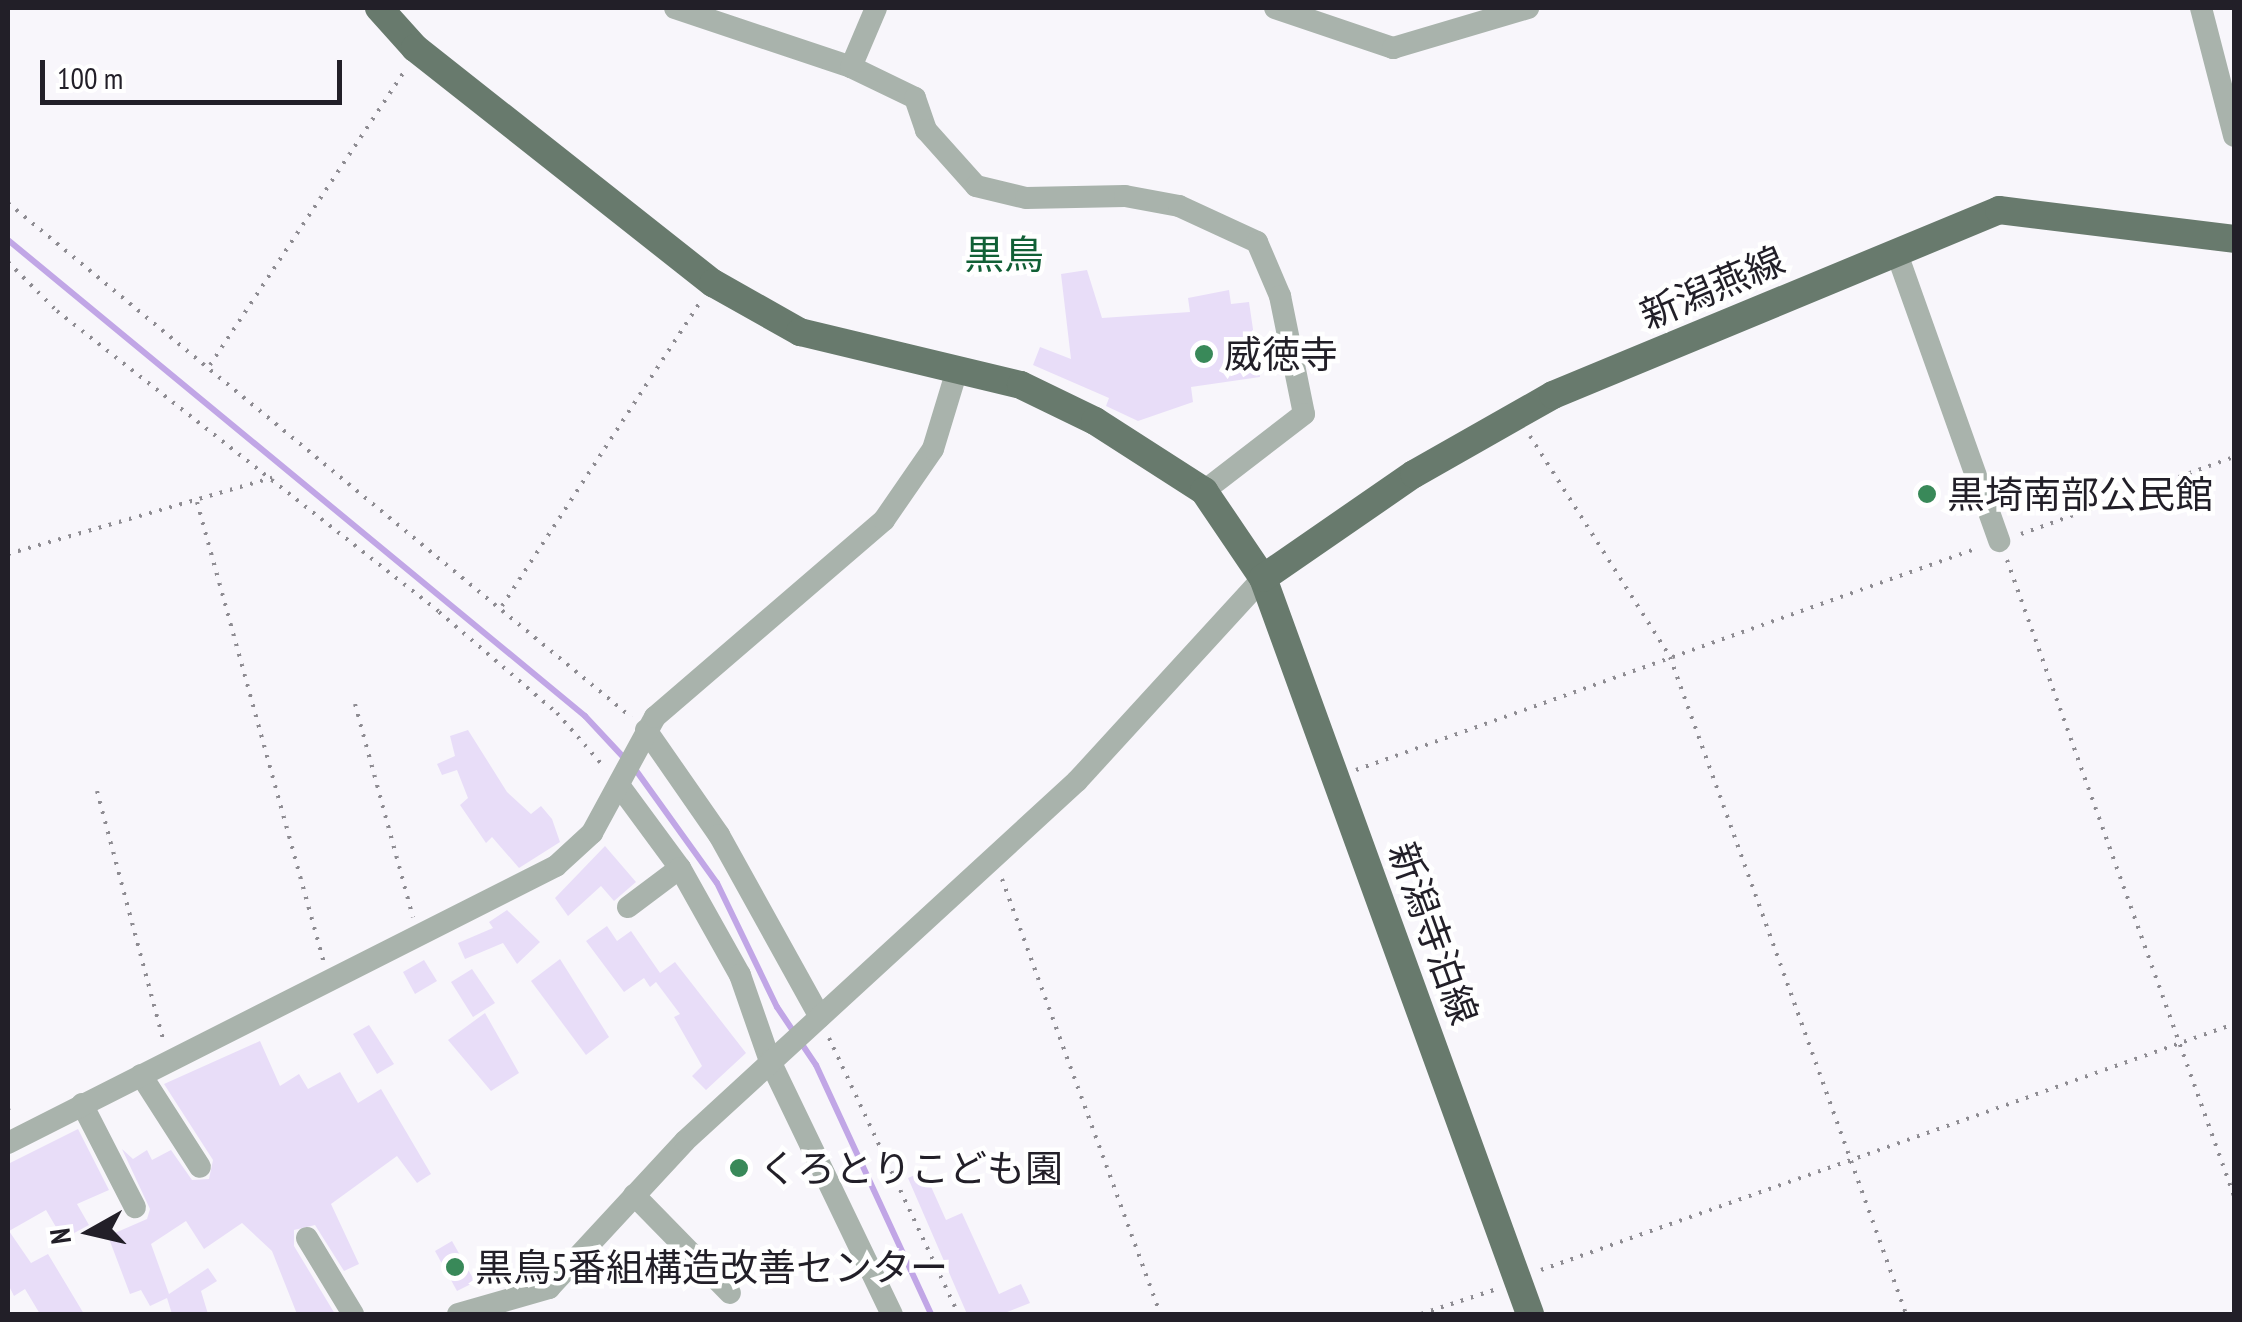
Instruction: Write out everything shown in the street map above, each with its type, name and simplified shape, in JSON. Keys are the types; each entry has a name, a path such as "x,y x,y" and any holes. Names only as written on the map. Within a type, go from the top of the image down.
{"main road":[{"path":"380,8 415,48 712,283 800,332 1020,385 1080,413 1204,490"},
{"name":"新潟燕線","path":"1262,578 1519,412 1896,250 1999,210 2234,239"},
{"name":"新潟寺泊線","path":"1204,490 1262,578 1338,776 1530,1314"}],"street":[{"path":"675,8 851,67 916,98 926,130 976,186 1026,198 1125,196 1179,206 1257,242 1280,296 1304,414 1204,490"},
{"path":"851,67 876,8"},
{"path":"1275,8 1392,48 1528,8"},
{"path":"2201,8 2234,136"},
{"path":"1896,250 1999,541"},
{"path":"8,1143 556,866 592,833 623,783 643,738 680,690 884,520 933,449 957,370"},
{"path":"458,1314 548,1288 634,1195 775,1057 1076,781 1262,578"},
{"path":"643,738 719,835 816,1021"},
{"path":"623,783 680,868 740,974 892,1314"},
{"path":"628,908 680,868"},
{"path":"141,1075 200,1167"},
{"path":"82,1104 135,1208"},
{"path":"634,1195 730,1293"},
{"path":"307,1238 353,1314"}],"path":[{"path":"210,365 415,48"},
{"path":"8,204 502,606 643,738"},
{"path":"8,262 101,347 274,477 558,713 623,783"},
{"path":"502,606 712,283"},
{"path":"1519,412 1544,467 1670,657 1906,1314"},
{"path":"1338,776 2234,457"},
{"path":"8,554 274,477"},
{"path":"197,502 329,982"},
{"path":"1999,541 2234,1196"},
{"path":"355,704 419,936"},
{"path":"97,791 169,1061"},
{"path":"994,856 1160,1314"},
{"path":"816,1021 958,1314"},
{"path":"1421,1314 1520,1286 1545,1267 2234,1024"}],"building":[{"path":"1087,270 1102,318 1190,312 1188,298 1229,290 1231,304 1249,302 1260,377 1191,387 1193,402 1138,421 1106,406 1109,398 1033,365 1040,347 1071,359 1061,274"},
{"path":"468,730 507,792 531,814 541,806 552,819 560,842 519,868 492,837 486,843 460,805 468,798 457,770 442,775 437,764 455,756 450,736"},
{"path":"605,846 636,882 614,901 601,886 568,916 555,898"},
{"path":"507,910 540,942 517,964 503,943 465,959 458,943 493,928 489,922"},
{"path":"607,926 617,941 631,931 660,973 675,962 746,1053 706,1090 692,1076 702,1066 674,1017 680,1014 656,982 650,987 644,978 624,992 586,941"},
{"path":"560,959 609,1037 586,1055 531,981"},
{"path":"424,960 437,981 415,994 403,972"},
{"path":"472,969 495,1003 473,1017 451,982"},
{"path":"485,1013 519,1073 491,1091 448,1040"},
{"path":"369,1025 394,1064 377,1074 353,1034"},
{"path":"260,1041 280,1086 299,1074 308,1089 340,1072 358,1103 381,1089 431,1174 417,1183 397,1156 331,1204 359,1264 344,1271 315,1225 294,1230 294,1246 335,1314 297,1314 272,1251 242,1223 204,1249 186,1221 151,1244 169,1294 208,1268 217,1281 201,1291 208,1314 172,1314 167,1298 150,1306 141,1290 130,1294 108,1236 147,1219 150,1209 122,1149 133,1159 147,1150 152,1160 171,1150 192,1180 209,1179 213,1160 164,1084"},
{"path":"78,1129 109,1190 77,1204 89,1225 63,1239 46,1210 9,1231 31,1263 48,1254 84,1314 40,1314 25,1289 14,1296 8,1284 8,1164"},
{"path":"924,1171 946,1220 962,1213 999,1294 1021,1284 1030,1303 1002,1314 967,1314 908,1178"},
{"name":"黒鳥5番組構造改善センター","path":"452,1241 475,1282 457,1291 435,1251"}],"waterway":[{"path":"8,240 585,716 626,760"},
{"path":"635,769 717,883 777,1007 816,1065 931,1314"}],"place":[{"name":"威徳寺","path":"1204,354"},
{"name":"黒埼南部公民館","path":"1927,494"},
{"name":"くろとりこども園","path":"739,1168"},
{"name":"黒鳥5番組構造改善センター","path":"455,1267"}],"district":[{"name":"黒鳥","path":"1004,254"}]}
